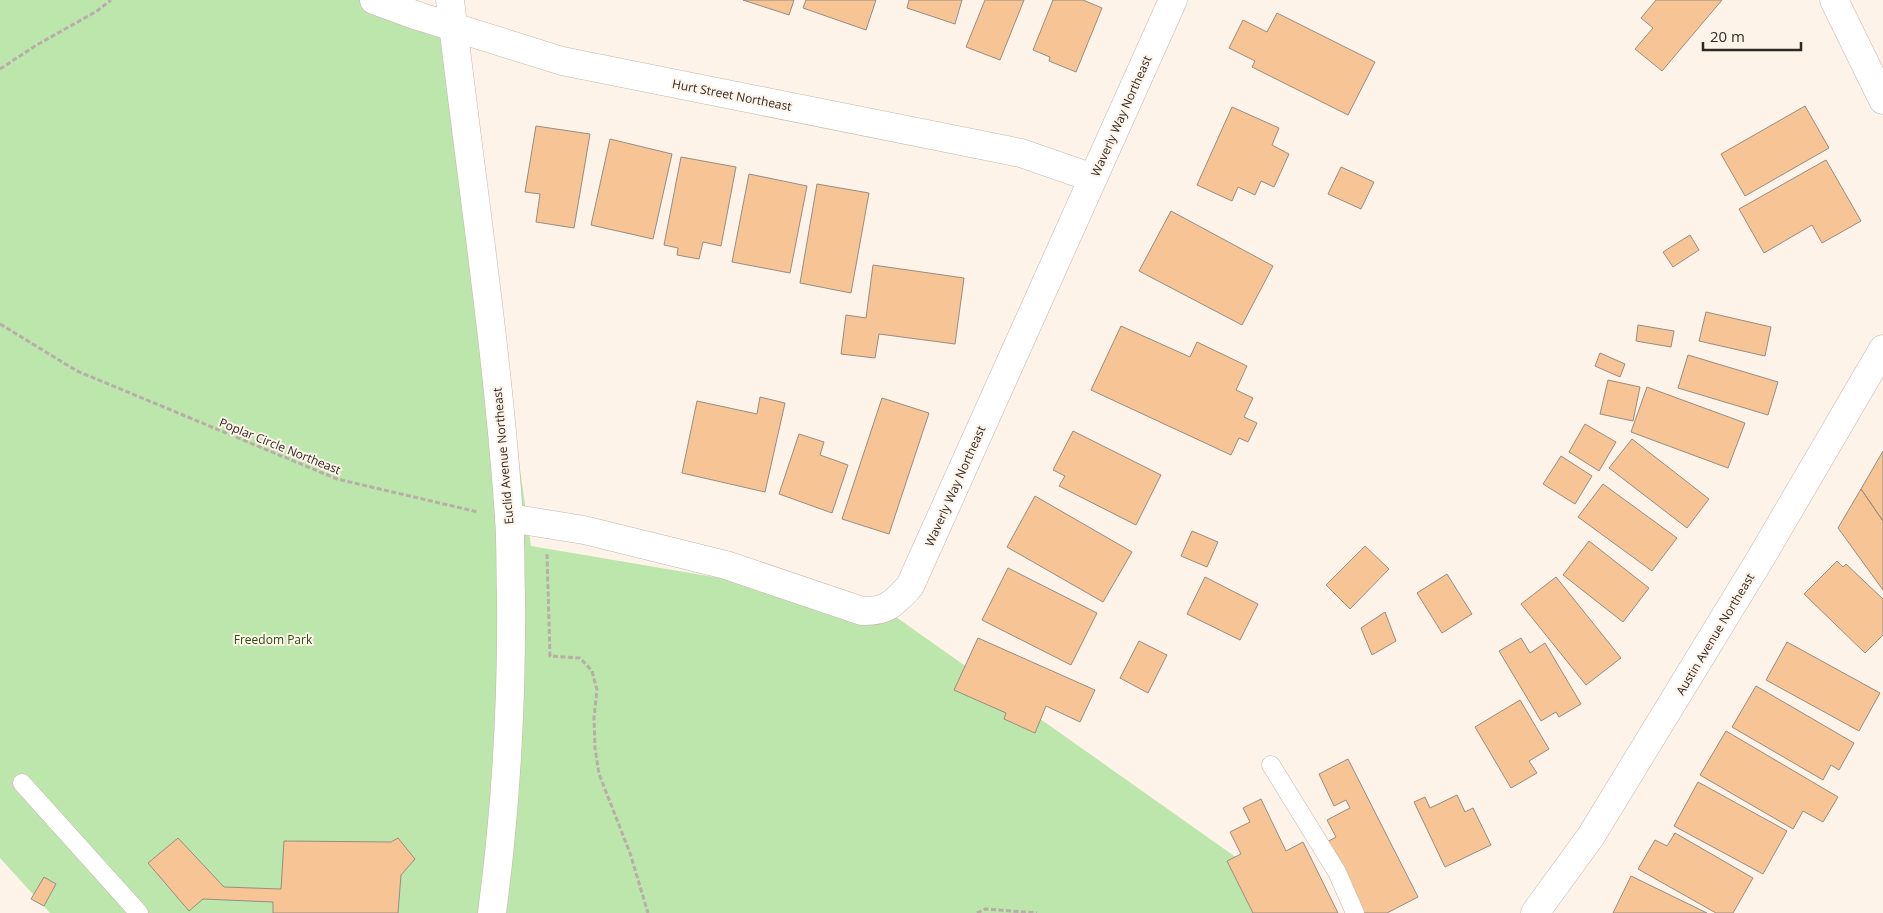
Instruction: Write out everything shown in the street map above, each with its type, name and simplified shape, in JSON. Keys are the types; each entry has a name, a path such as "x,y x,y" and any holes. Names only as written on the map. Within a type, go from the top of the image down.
{"street":[{"name":"Hurt Street Northeast","path":"374,0 562,61 1021,153 1093,178"},
{"name":"Euclid Avenue Northeast","path":"450,0 498,389 509,518 512,657 508,755 492,913"},
{"name":"Waverly Way Northeast","path":"509,518 584,530 726,564 862,611 874,611 891,606 910,586 1173,0"},
{"path":"1834,0 1883,100"},
{"name":"Austin Avenue Northeast","path":"1535,913 1596,827 1767,548 1883,349"}],"lane":[{"path":"1271,765 1337,872 1355,913"},
{"path":"22,783 139,913"}],"path":[{"path":"0,69 35,46 97,11 111,0"},
{"name":"Poplar Circle Northeast","path":"0,324 76,371 337,479 509,518 548,554 550,656 580,658 592,670 597,690 594,718 595,748 599,774 630,853 648,913"},
{"path":"976,913 985,909 1037,913"}],"green space":[{"name":"Freedom Park","path":"0,0 398,0 456,21 531,546 879,605 1254,870 1270,913 50,913 0,858"}],"building":[{"path":"743,0 794,0 789,15"},
{"path":"806,0 876,0 866,30 803,8"},
{"path":"909,0 962,0 955,24 907,8"},
{"path":"985,0 1024,0 1000,60 966,47"},
{"path":"1053,0 1083,0 1102,8 1076,72 1049,61 1050,57 1033,50"},
{"path":"1656,0 1722,0 1662,71 1635,49 1653,28 1641,18"},
{"path":"1277,13 1375,62 1348,115 1252,67 1255,61 1229,48 1243,20 1267,32"},
{"path":"1805,106 1829,148 1745,196 1721,154"},
{"path":"1232,107 1279,128 1272,145 1289,154 1274,187 1261,181 1255,195 1238,187 1232,201 1197,185"},
{"path":"536,126 590,134 574,228 536,222 540,194 525,192"},
{"path":"610,139 672,154 653,239 591,225"},
{"path":"681,157 736,167 721,246 703,242 699,259 677,255 678,248 664,245"},
{"path":"1826,160 1861,221 1822,243 1812,225 1764,253 1739,209"},
{"path":"1341,167 1374,182 1361,209 1328,194"},
{"path":"749,174 807,186 790,273 732,262"},
{"path":"817,184 869,193 851,293 800,283"},
{"path":"1171,211 1273,266 1242,325 1139,271"},
{"path":"1690,235 1699,250 1673,267 1663,252"},
{"path":"873,265 964,278 955,344 879,334 875,358 841,354 846,315 866,318"},
{"path":"1706,312 1771,327 1765,356 1699,341"},
{"path":"1638,325 1674,331 1671,347 1636,341"},
{"path":"1121,326 1190,357 1197,342 1247,366 1236,390 1253,398 1244,417 1257,423 1248,442 1239,438 1231,455 1091,390"},
{"path":"1600,353 1625,364 1620,377 1595,366"},
{"path":"1688,355 1778,382 1768,415 1678,388"},
{"path":"1608,380 1640,387 1633,421 1600,414"},
{"path":"1647,387 1745,423 1728,468 1631,432"},
{"path":"760,397 785,403 765,492 682,473 697,401 757,414"},
{"path":"882,398 929,413 889,534 842,519"},
{"path":"1585,424 1616,442 1599,471 1569,452"},
{"path":"1073,431 1161,475 1136,525 1059,486 1065,476 1053,470"},
{"path":"799,434 824,442 820,455 848,465 832,513 779,494"},
{"path":"1632,439 1709,499 1687,528 1609,468"},
{"path":"1883,451 1883,521 1861,489"},
{"path":"1561,456 1592,476 1575,504 1543,484"},
{"path":"1603,484 1677,538 1652,571 1578,517"},
{"path":"1861,489 1883,521 1883,590 1838,528"},
{"path":"1035,496 1132,552 1103,602 1007,547"},
{"path":"1192,531 1218,542 1207,567 1181,556"},
{"path":"1589,541 1649,588 1623,622 1563,575"},
{"path":"1365,546 1389,569 1350,609 1326,585"},
{"path":"1837,561 1843,567 1846,564 1883,599 1883,635 1865,653 1804,594"},
{"path":"1008,568 1097,613 1071,665 982,620"},
{"path":"1447,574 1472,614 1442,633 1417,593"},
{"path":"1205,577 1258,604 1240,640 1187,614"},
{"path":"1556,577 1621,658 1586,685 1521,604"},
{"path":"1385,612 1396,641 1372,655 1361,628"},
{"path":"978,638 1095,690 1080,722 1046,706 1035,733 1004,719 1006,713 954,690"},
{"path":"1521,638 1530,653 1545,643 1581,704 1559,717 1556,712 1541,721 1499,651"},
{"path":"1139,641 1167,655 1148,693 1120,678"},
{"path":"1787,642 1880,693 1859,731 1766,680"},
{"path":"1756,686 1854,743 1839,770 1831,765 1823,780 1732,727"},
{"path":"1520,700 1549,749 1529,761 1537,773 1511,788 1475,727"},
{"path":"1726,731 1838,797 1823,822 1803,811 1793,829 1700,775"},
{"path":"1348,759 1418,897 1387,913 1363,913 1327,842 1336,837 1327,820 1350,808 1346,800 1334,806 1319,774"},
{"path":"1698,782 1787,831 1763,874 1674,826"},
{"path":"1457,795 1465,812 1473,808 1491,845 1445,867 1414,802 1425,797 1430,808"},
{"path":"1261,799 1286,851 1303,842 1338,913 1253,913 1227,861 1241,854 1230,832 1250,822 1243,808"},
{"path":"1675,833 1753,878 1733,913 1716,913 1638,869 1655,840 1667,846"},
{"path":"178,838 224,887 281,889 284,841 391,842 398,838 415,859 401,875 398,913 273,913 273,902 203,899 189,911 148,863"},
{"path":"1631,876 1707,913 1613,913"},
{"path":"44,877 56,884 44,906 31,899"}]}
